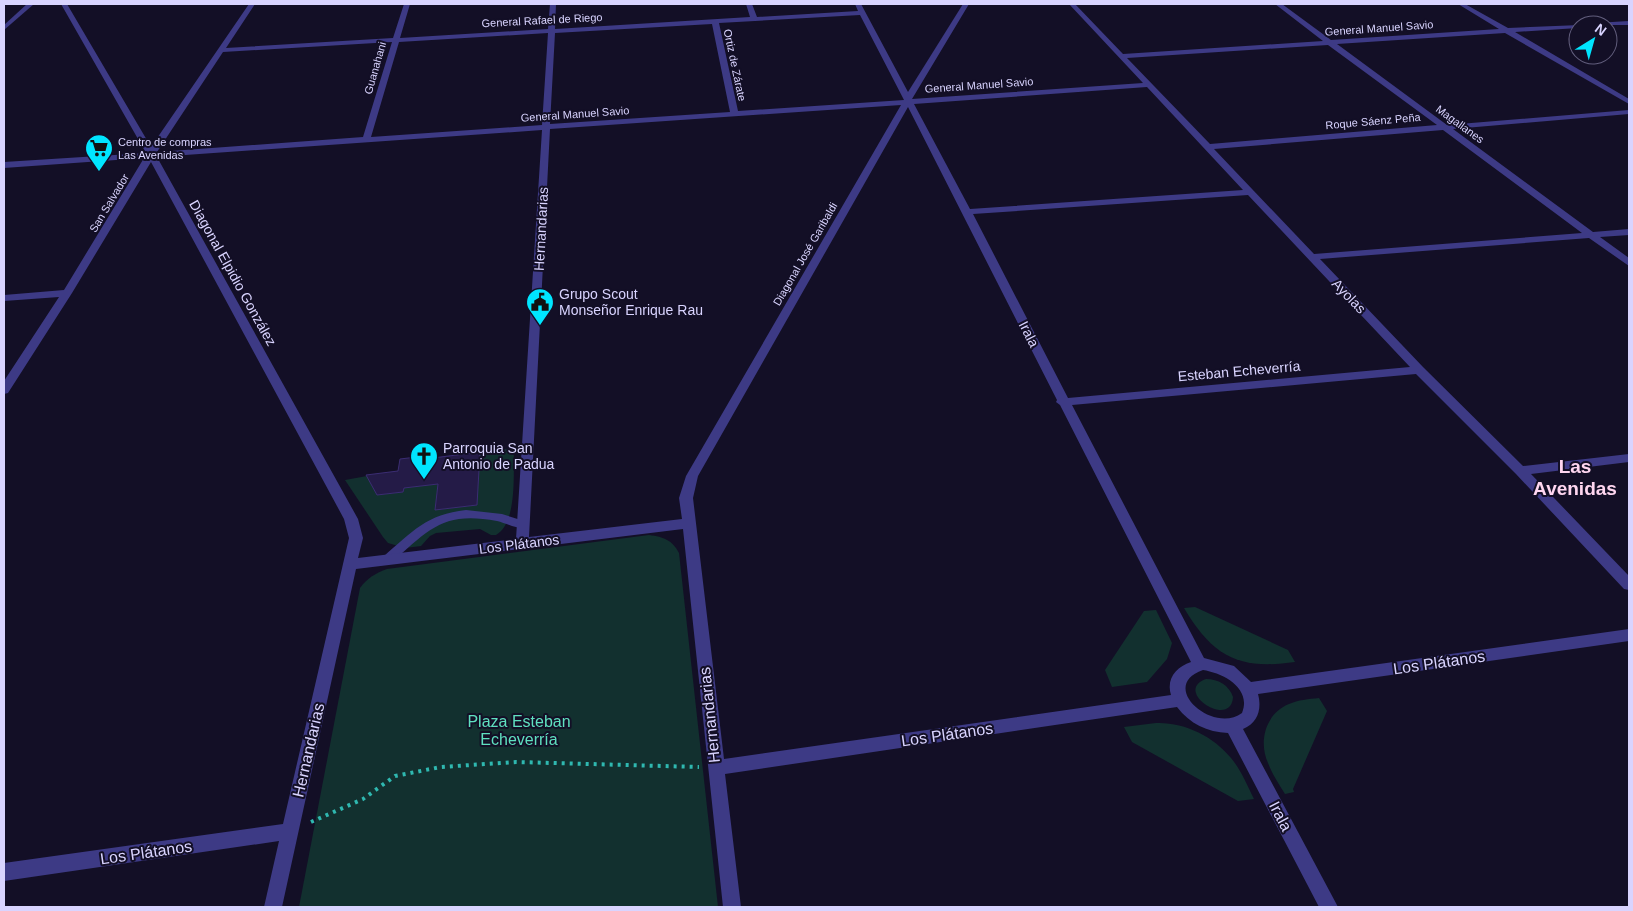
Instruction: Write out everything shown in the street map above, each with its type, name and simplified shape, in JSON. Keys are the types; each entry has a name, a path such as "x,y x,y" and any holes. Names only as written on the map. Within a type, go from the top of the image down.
{"street":[{"path":"4,28 31,4"},
{"name":"Diagonal Elpidio González","path":"64,4 151,154 351,519 356,538 350,564"},
{"name":"San Salvador","path":"4,390 68,293 151,154 252,4"},
{"name":"Guanahani","path":"366,140 407,4"},
{"name":"Hernandarias","path":"522,544 553,4"},
{"path":"749,4 754,19"},
{"name":"Irala","path":"858,4 907,100 968,212 1062,402 1200,664"},
{"name":"Diagonal José Garibaldi","path":"688,523 686,498 692,476 907,100 966,4"},
{"name":"Ayolas","path":"1072,4 1419,370 1520,471 1629,585"},
{"name":"Magallanes","path":"1278,4 1629,262"},
{"path":"1461,4 1629,102"},
{"name":"General Rafael de Riego","path":"222,50 862,13"},
{"name":"Ortiz de Zárate","path":"715,22 734,113"},
{"name":"General Manuel Savio","path":"1121,56 1568,27"},
{"name":"General Manuel Savio","path":"4,165 547,128 907,100 1149,85"},
{"name":"Roque Sáenz Peña","path":"1209,147 1629,112"},
{"path":"968,212 1250,192"},
{"path":"1312,257 1629,232"},
{"path":"4,298 68,293"},
{"name":"Esteban Echeverría","path":"1062,402 1419,370"},
{"path":"1520,471 1629,458"},
{"name":"Hernandarias","path":"688,523 732,907"},
{"name":"Los Plátanos","path":"350,564 688,523"},
{"name":"Hernandarias","path":"273,907 350,564"},
{"name":"Los Plátanos","path":"1248,690 1629,635"},
{"path":"1200,664 1215,665 1227,670 1238,677 1248,690 1252,701 1252,710 1242,722 1232,726 1214,725 1201,720 1190,712 1180,700 1177,688 1178,679 1187,668 1200,664"},
{"name":"Los Plátanos","path":"715,768 1180,700"},
{"name":"Irala","path":"1232,726 1329,907"},
{"name":"Los Plátanos","path":"4,872 289,831"}],"lane":[{"path":"388,559 428,526 442,518 488,514 523,524"}],"path":[{"path":"289,831 363,799 395,776 442,767 516,762 715,768"}],"green space":[{"path":"514,448 514,482 511,508 503,529 496,535 491,535 480,529 436,533 430,536 421,546 405,548 388,543 345,480 367,476 378,495 403,492 404,488 438,484 435,510 477,505 480,452"},
{"name":"Plaza Esteban Echeverría","path":"649,535 667,540 679,553 718,907 299,907 360,588 366,581 375,574 387,569"},
{"path":"1195,607 1288,650 1295,662 1258,664 1229,656 1217,649 1206,638 1184,608"},
{"path":"1156,610 1172,643 1167,659 1147,682 1112,687 1105,670 1144,611"},
{"path":"1206,679 1215,680 1229,689 1233,697 1230,706 1223,710 1215,709 1199,699 1196,692 1197,685"},
{"path":"1319,698 1327,711 1293,789 1294,792 1285,794 1265,755 1264,737 1266,729 1281,708 1296,702"},
{"path":"1167,723 1187,728 1216,743 1235,763 1254,799 1238,801 1132,742 1124,727"}],"building":[{"name":"Parroquia San Antonio de Padua","path":"480,452 477,505 435,510 438,484 404,488 403,492 377,495 366,475 398,471 400,459 425,456 425,459"}],"place":[{"name":"Centro de compras Las Avenidas","path":"99,172"},
{"name":"Grupo Scout Monseñor Enrique Rau","path":"540,326"},
{"name":"Parroquia San Antonio de Padua","path":"424,480"}],"district":[{"name":"Las Avenidas","path":"1575,477"}]}
